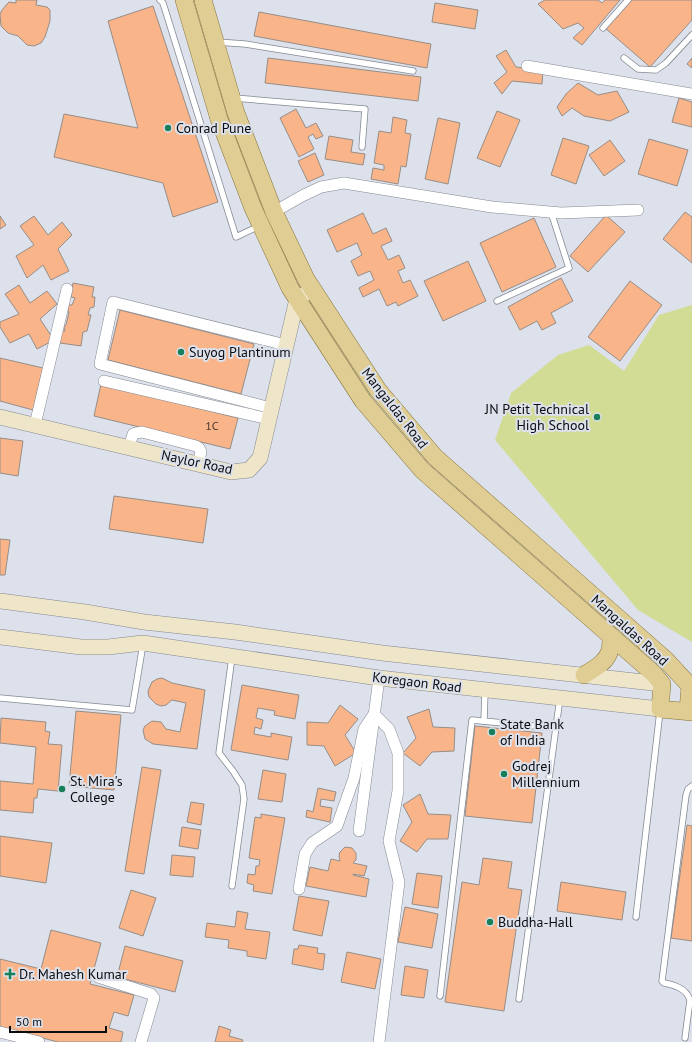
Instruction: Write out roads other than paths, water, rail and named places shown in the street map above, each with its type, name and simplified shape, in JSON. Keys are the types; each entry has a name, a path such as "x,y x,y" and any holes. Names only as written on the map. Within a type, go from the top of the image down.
{"main road":[{"name":"Mangaldas Road","path":"184,0 219,119 253,208 290,288 363,401 422,470 654,674 662,684 660,709"},
{"name":"Mangaldas Road","path":"203,0 232,98 274,212 306,279 378,390 435,457 666,660 691,686"},
{"path":"297,299 312,289"},
{"name":"Naylor Road","path":"0,417 231,472 249,470 260,458 297,299"},
{"name":"Koregaon Road","path":"0,601 85,612 144,622 235,632 382,653 691,686"},
{"path":"584,675 595,669 604,661 610,650 611,636"},
{"name":"Koregaon Road","path":"0,638 81,647 108,647 143,644 379,678 690,711"},
{"path":"690,711 691,686"}],"street":[{"path":"527,66 692,94"},
{"path":"274,212 321,187 344,184 492,207 561,213 638,210"},
{"path":"35,425 67,289"},
{"path":"270,414 100,364 114,302 286,345"},
{"path":"104,381 270,414"},
{"path":"359,831 379,678"},
{"path":"299,889 305,854 312,844 337,826 354,778 364,729 374,714"},
{"path":"374,714 389,729 398,753 398,791 389,841 399,882 378,1042"},
{"path":"98,977 151,994 154,998 141,1042"},
{"path":"0,1032 39,1042"}],"lane":[{"path":"160,0 163,3 236,237 261,225"},
{"path":"603,28 628,0"},
{"path":"624,58 638,69 656,70 666,64 692,35"},
{"path":"215,42 245,44 413,71"},
{"path":"232,98 365,109 362,147"},
{"path":"497,301 570,268 551,212"},
{"path":"0,698 132,710 143,644"},
{"path":"232,657 219,753 242,785 244,800 232,886"},
{"path":"484,721 485,690"},
{"path":"519,999 560,698"},
{"path":"636,918 660,709"},
{"path":"440,996 472,720 556,728"},
{"path":"685,1038 690,1000 689,996 680,988 662,981 686,795 688,789 692,786"}],"place":[{"name":"Conrad Pune","path":"168,128"},
{"name":"Suyog Plantinum","path":"181,352"},
{"name":"JN Petit Technical High School","path":"597,417"},
{"name":"State Bank of India","path":"492,732"},
{"name":"Godrej Millennium","path":"504,774"},
{"name":"St. Mira's College","path":"62,789"},
{"name":"Buddha-Hall","path":"490,922"},
{"name":"Dr. Mahesh Kumar","path":"10,974"}]}
